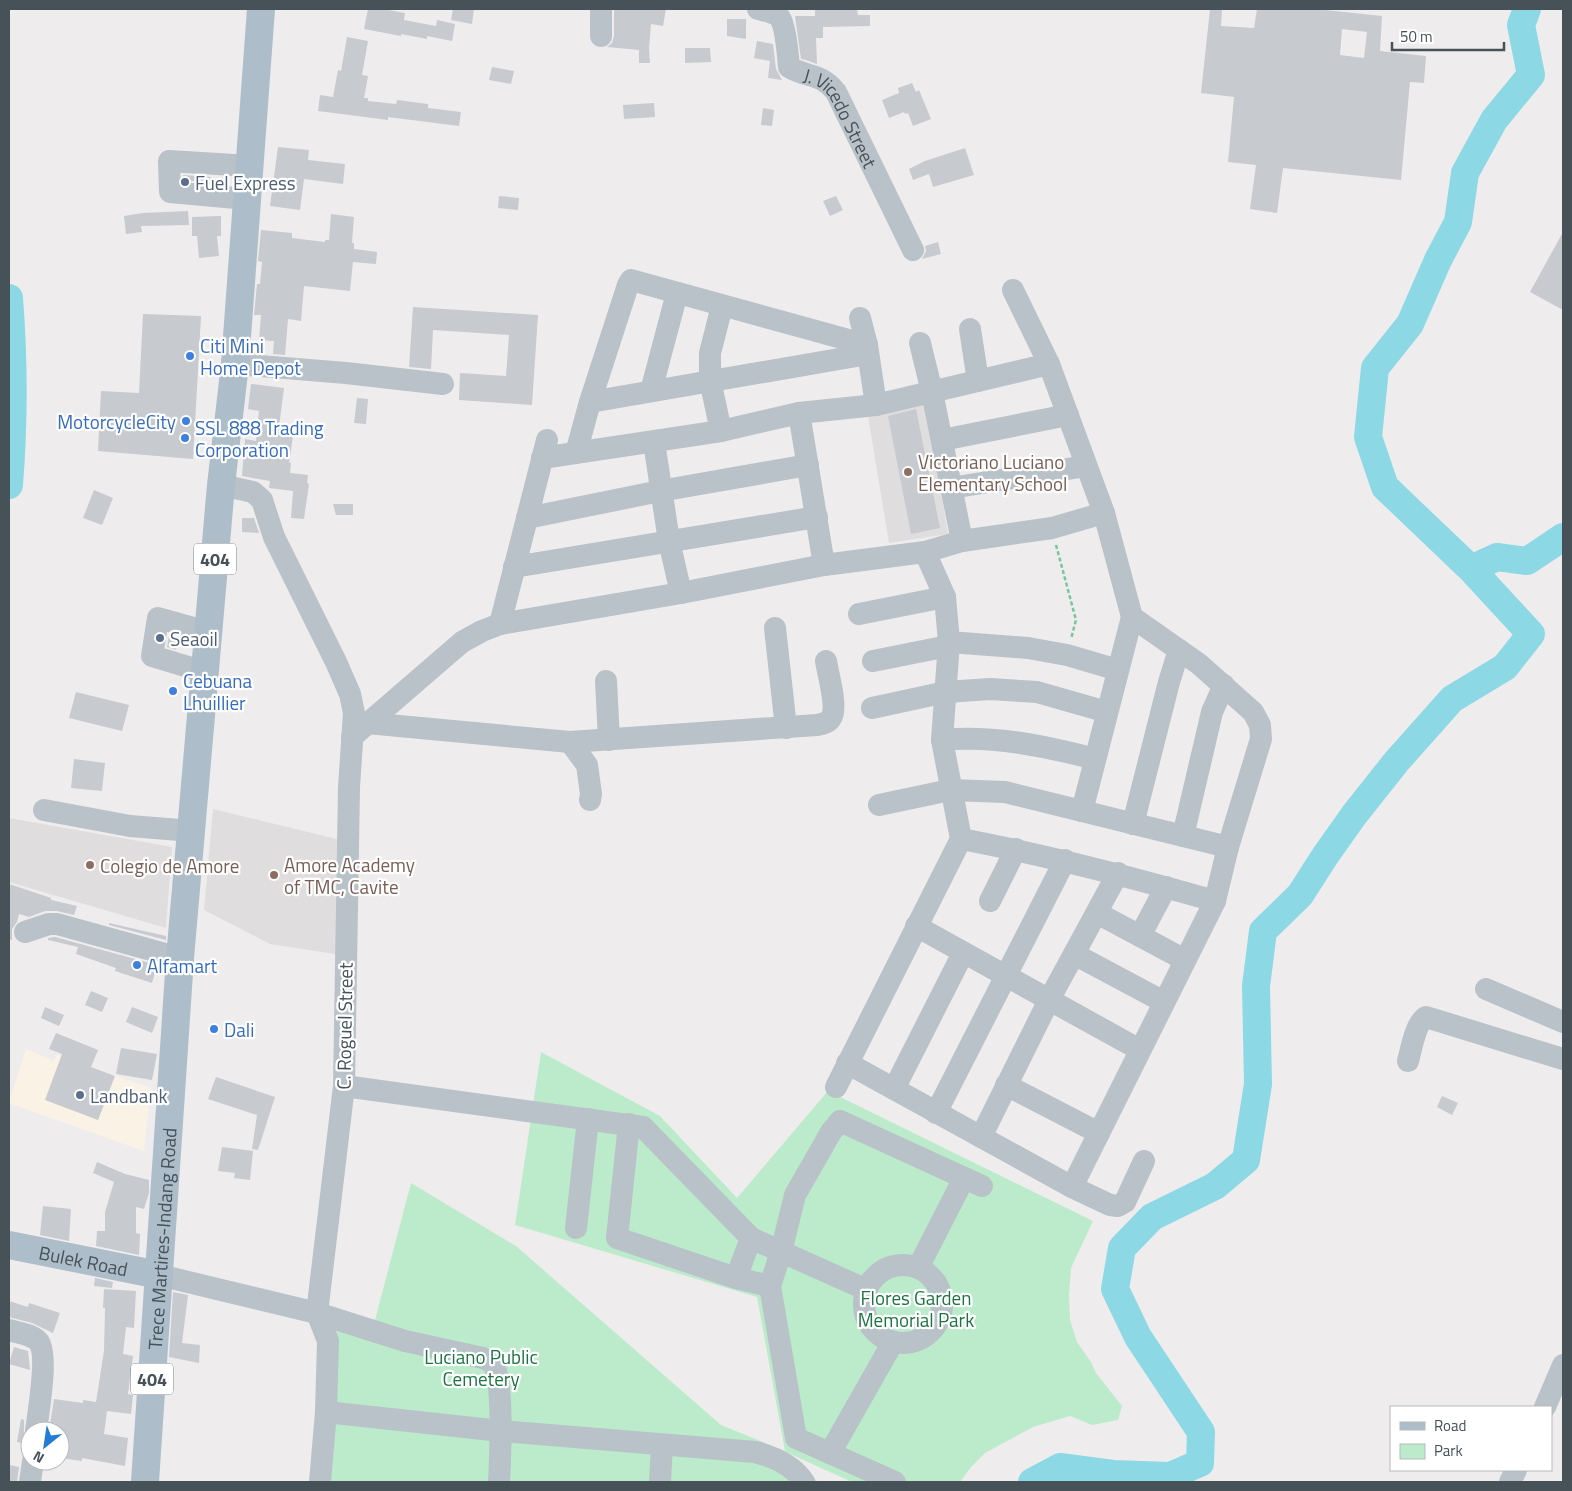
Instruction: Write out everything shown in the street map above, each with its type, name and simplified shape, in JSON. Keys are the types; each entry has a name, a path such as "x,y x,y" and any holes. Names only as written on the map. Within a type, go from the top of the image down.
{"main road":[{"name":"Trece Martires-Indang Road","path":"145,1482 180,958 221,484 235,364 261,9"},
{"name":"Bulek Road","path":"9,1245 159,1275"}],"street":[{"path":"600,36 601,9"},
{"name":"J. Vicedo Street","path":"758,9 770,12 780,18 785,33 789,66 795,70 818,76 830,84 836,92 913,250"},
{"path":"247,199 170,192 169,161 250,166"},
{"path":"576,453 590,402 631,280 867,350"},
{"path":"1013,290 1049,364 1104,513 1132,617 1082,811"},
{"path":"651,391 677,293"},
{"path":"721,431 710,380 710,353 722,306"},
{"path":"860,318 876,405"},
{"path":"970,329 978,381"},
{"path":"920,343 932,392 962,541"},
{"path":"590,402 867,350"},
{"path":"235,364 346,373 443,384"},
{"path":"500,624 544,449 576,453 721,431 799,413 876,405 1049,364"},
{"path":"799,413 824,565"},
{"path":"942,440 1068,415"},
{"path":"654,442 660,491 681,593"},
{"path":"527,518 660,491 808,465"},
{"path":"951,488 1086,466"},
{"name":"C. Roguel Street","path":"221,484 253,492 262,500 277,544 346,684 359,730 348,787 344,1086 317,1313"},
{"path":"359,730 462,642 500,624 681,593 824,565 925,552 962,541 1052,528 1104,513"},
{"path":"514,567 531,566 817,517"},
{"path":"836,1087 961,839 950,790 942,740 949,644 945,597 925,552"},
{"path":"859,614 945,597"},
{"path":"1072,1187 1215,901 1228,847 1261,732 1260,725 1253,712 1224,685 1199,664 1132,617"},
{"path":"205,672 152,656 158,618 208,632"},
{"path":"775,628 786,728"},
{"path":"873,661 949,644 1028,648 1067,655 1118,670"},
{"path":"1134,824 1169,682 1179,650"},
{"path":"359,730 570,742 817,725 827,722 834,710 826,661"},
{"path":"606,681 609,740"},
{"path":"1183,836 1212,712 1224,685"},
{"path":"872,708 946,692 990,689 1037,692 1107,712"},
{"path":"942,740 960,738 1015,742 1057,749 1095,759"},
{"path":"570,742 587,765 591,794 590,800"},
{"path":"880,805 950,790 1005,792 1228,847"},
{"path":"44,810 130,826 192,831"},
{"path":"961,839 1065,860 1215,901"},
{"path":"990,901 1016,849"},
{"path":"936,1113 1065,860"},
{"path":"981,1137 1049,1000 1118,873"},
{"path":"1140,936 1166,887"},
{"path":"1097,913 1185,960"},
{"path":"25,932 49,924 57,924 180,958"},
{"path":"916,926 1140,1050"},
{"path":"894,1089 963,953"},
{"path":"1074,954 1164,1002"},
{"path":"1486,989 1563,1022"},
{"path":"1408,1061 1417,1028 1421,1019 1426,1017 1563,1058"},
{"path":"847,1063 1072,1187 1110,1205 1118,1206 1125,1202 1144,1161"},
{"path":"1006,1085 1099,1133"},
{"path":"344,1086 643,1126 751,1238 867,1290"},
{"path":"576,1228 588,1119"},
{"path":"895,1482 796,1438 770,1286 781,1252 791,1204 799,1185 831,1132 840,1121 973,1182 918,1268"},
{"path":"629,1124 617,1238 736,1278 770,1286"},
{"path":"736,1278 751,1238"},
{"path":"908,1266 918,1268 932,1279 941,1294 940,1317 935,1327 927,1336 917,1341 893,1342 883,1338 868,1322 864,1301 867,1290 872,1281 888,1268 908,1266"},
{"path":"159,1275 317,1313 405,1341 483,1358 494,1364 498,1375 501,1431 499,1482"},
{"path":"317,1313 328,1341 326,1412 320,1482"},
{"path":"9,1330 38,1341 42,1348 43,1366 37,1421"},
{"path":"830,1453 893,1342"},
{"path":"1545,1406 1563,1365"},
{"path":"326,1412 501,1431 724,1449 762,1454 781,1461 804,1482"},
{"path":"660,1482 662,1445"}],"path":[{"path":"1052,528 1076,620 1067,655"}],"shaded area":[{"name":"Victoriano Luciano Elementary School","path":"926,401 948,534 889,543 867,410"},
{"name":"Amore Academy of TMC, Cavite","path":"213,809 341,840 341,955 270,944 204,910"},
{"name":"Colegio de Amore","path":"9,818 172,847 166,928 9,882"},
{"name":"Landbank","path":"26,1049 53,1061 57,1055 151,1088 144,1151 9,1103"}],"green space":[{"name":"Flores Garden Memorial Park","path":"541,1052 660,1116 737,1198 828,1091 1093,1221 1071,1268 1070,1320 1077,1342 1096,1373 1122,1406 1118,1420 1092,1425 1070,1416 1033,1427 985,1453 960,1482 852,1482 788,1453 818,1482 325,1482 337,1312 375,1320 411,1183 516,1246 721,1425 785,1451 757,1297 515,1225"}],"building":[{"path":"368,9 382,9 405,13 404,20 436,26 437,20 455,24 452,41 427,36 427,39 401,34 401,36 364,29"},
{"path":"453,9 474,9 472,24 451,20"},
{"path":"614,9 666,9 663,26 651,24 650,63 639,63 639,50 607,47 612,43 614,36"},
{"path":"815,9 857,10 858,15 870,15 870,26 823,27 823,38 816,38 817,64 801,59 795,16 815,16"},
{"path":"1210,9 1222,9 1221,26 1254,28 1257,9 1316,9 1382,16 1380,51 1426,56 1424,83 1410,82 1401,180 1283,168 1277,213 1250,209 1256,165 1228,162 1234,97 1201,93","holes":["1342,29 1367,32 1364,58 1340,55"]},
{"path":"727,19 746,19 746,39 727,36"},
{"path":"347,37 368,41 362,75 368,76 364,98 368,98 368,101 396,104 397,100 428,104 428,108 461,112 459,126 388,117 388,120 318,111 320,95 333,97 338,70 341,71"},
{"path":"757,41 773,44 776,69 782,80 768,78 770,61 754,58"},
{"path":"685,48 710,48 711,62 685,63"},
{"path":"492,67 514,71 511,84 489,80"},
{"path":"912,83 916,92 919,90 931,119 913,126 908,113 905,114 904,112 889,118 882,100 899,93 898,88"},
{"path":"654,103 655,117 624,119 623,105"},
{"path":"763,108 774,110 772,126 761,125"},
{"path":"278,147 309,150 308,160 345,164 343,184 304,179 300,210 270,206"},
{"path":"965,148 974,175 933,187 929,174 913,180 909,169 925,161"},
{"path":"183,175 211,177 211,183 183,180"},
{"path":"499,196 519,198 518,210 498,208"},
{"path":"836,196 843,210 830,216 823,201"},
{"path":"188,211 189,225 141,226 142,232 126,234 124,216 143,213"},
{"path":"331,214 354,217 352,243 354,243 354,249 377,252 376,264 353,262 350,291 304,286 301,321 288,319 285,355 273,354 274,341 259,340 261,315 254,315 257,284 260,284 262,262 258,261 261,230 292,233 292,238 325,242 325,240 329,240"},
{"path":"221,216 221,236 217,236 219,256 199,258 197,236 192,236 192,217"},
{"path":"1563,232 1563,310 1530,292"},
{"path":"938,242 941,254 922,259 926,251 925,246"},
{"path":"413,307 538,315 532,405 459,400 460,373 506,376 509,335 433,330 431,369 409,367"},
{"path":"143,314 201,316 193,459 98,451 101,391 139,393"},
{"path":"251,384 284,388 279,427 294,429 289,463 291,463 290,473 308,475 307,483 309,484 304,519 291,518 293,491 269,488 270,481 242,476 245,439 256,441 259,411 248,409"},
{"path":"357,398 368,399 366,424 354,423"},
{"path":"916,409 940,528 911,534 888,416"},
{"path":"94,490 113,498 102,525 83,518"},
{"path":"333,504 353,504 353,515 336,515"},
{"path":"242,518 254,518 259,533 242,532"},
{"path":"169,635 179,637 176,650 167,647"},
{"path":"76,692 129,705 122,731 69,718"},
{"path":"74,759 105,763 102,791 71,788"},
{"path":"9,884 51,898 51,900 77,906 74,915 57,911 45,911 29,917 19,914 17,922 12,929 12,940 9,939"},
{"path":"109,923 166,936 166,940 109,925"},
{"path":"55,937 157,965 152,983 115,971 116,968 76,954 78,947 48,940 48,938"},
{"path":"91,991 108,998 102,1012 85,1005"},
{"path":"45,1007 64,1015 59,1026 41,1018"},
{"path":"132,1007 158,1017 152,1033 126,1022"},
{"name":"Landbank","path":"56,1033 98,1050 91,1067 115,1076 98,1120 45,1100 62,1054 49,1049"},
{"path":"121,1048 157,1054 152,1080 116,1074"},
{"path":"216,1077 275,1097 258,1150 252,1149 257,1115 208,1099"},
{"path":"1442,1096 1458,1103 1452,1115 1437,1107"},
{"path":"222,1147 253,1151 250,1180 234,1178 235,1173 218,1171"},
{"path":"97,1162 125,1174 149,1180 149,1193 144,1209 136,1207 136,1233 140,1234 139,1255 96,1246 97,1231 105,1231 105,1212 114,1182 93,1173"},
{"path":"43,1206 71,1209 69,1241 40,1235"},
{"path":"95,1278 113,1282 112,1288 94,1286"},
{"path":"104,1289 136,1291 134,1328 126,1327 123,1354 133,1356 128,1394 133,1395 131,1414 107,1411 104,1434 128,1438 125,1466 82,1458 82,1461 70,1459 70,1421 51,1421 54,1399 83,1403 83,1400 96,1402 104,1351 105,1308 103,1308"},
{"path":"173,1292 188,1295 182,1343 200,1345 199,1363 169,1357"},
{"path":"9,1301 28,1307 29,1303 60,1313 53,1333 32,1323 9,1317"},
{"path":"14,1347 28,1351 30,1370 9,1364"},
{"path":"20,1425 20,1442 17,1442"},
{"path":"9,1465 19,1467 17,1482 9,1482"}],"waterway":[{"path":"1032,1482 1060,1467 1113,1474 1170,1476 1200,1463 1201,1432 1138,1337 1115,1289 1122,1248 1152,1217 1215,1186 1246,1160 1258,1084 1256,986 1263,931 1300,895 1354,815 1396,762 1452,699 1505,667 1531,634 1471,569 1385,487 1368,437 1375,368 1410,324 1438,260 1458,222 1465,173 1494,120 1531,75 1521,25 1527,9"},
{"path":"9,298 13,392 9,485"},
{"path":"1471,569 1497,557 1527,561 1563,537"}],"place":[{"name":"Fuel Express","path":"185,182"},
{"name":"Citi Mini Home Depot","path":"190,356"},
{"name":"MotorcycleCity","path":"186,421"},
{"name":"SSL 888 Trading Corporation","path":"185,438"},
{"name":"Victoriano Luciano Elementary School","path":"908,472"},
{"name":"Seaoil","path":"160,638"},
{"name":"Cebuana Lhuillier","path":"173,691"},
{"name":"Colegio de Amore","path":"90,865"},
{"name":"Amore Academy of TMC, Cavite","path":"274,875"},
{"name":"Alfamart","path":"137,965"},
{"name":"Dali","path":"214,1029"},
{"name":"Landbank","path":"80,1095"}],"park label":[{"name":"Luciano Public Cemetery","path":"481,1367"}]}
